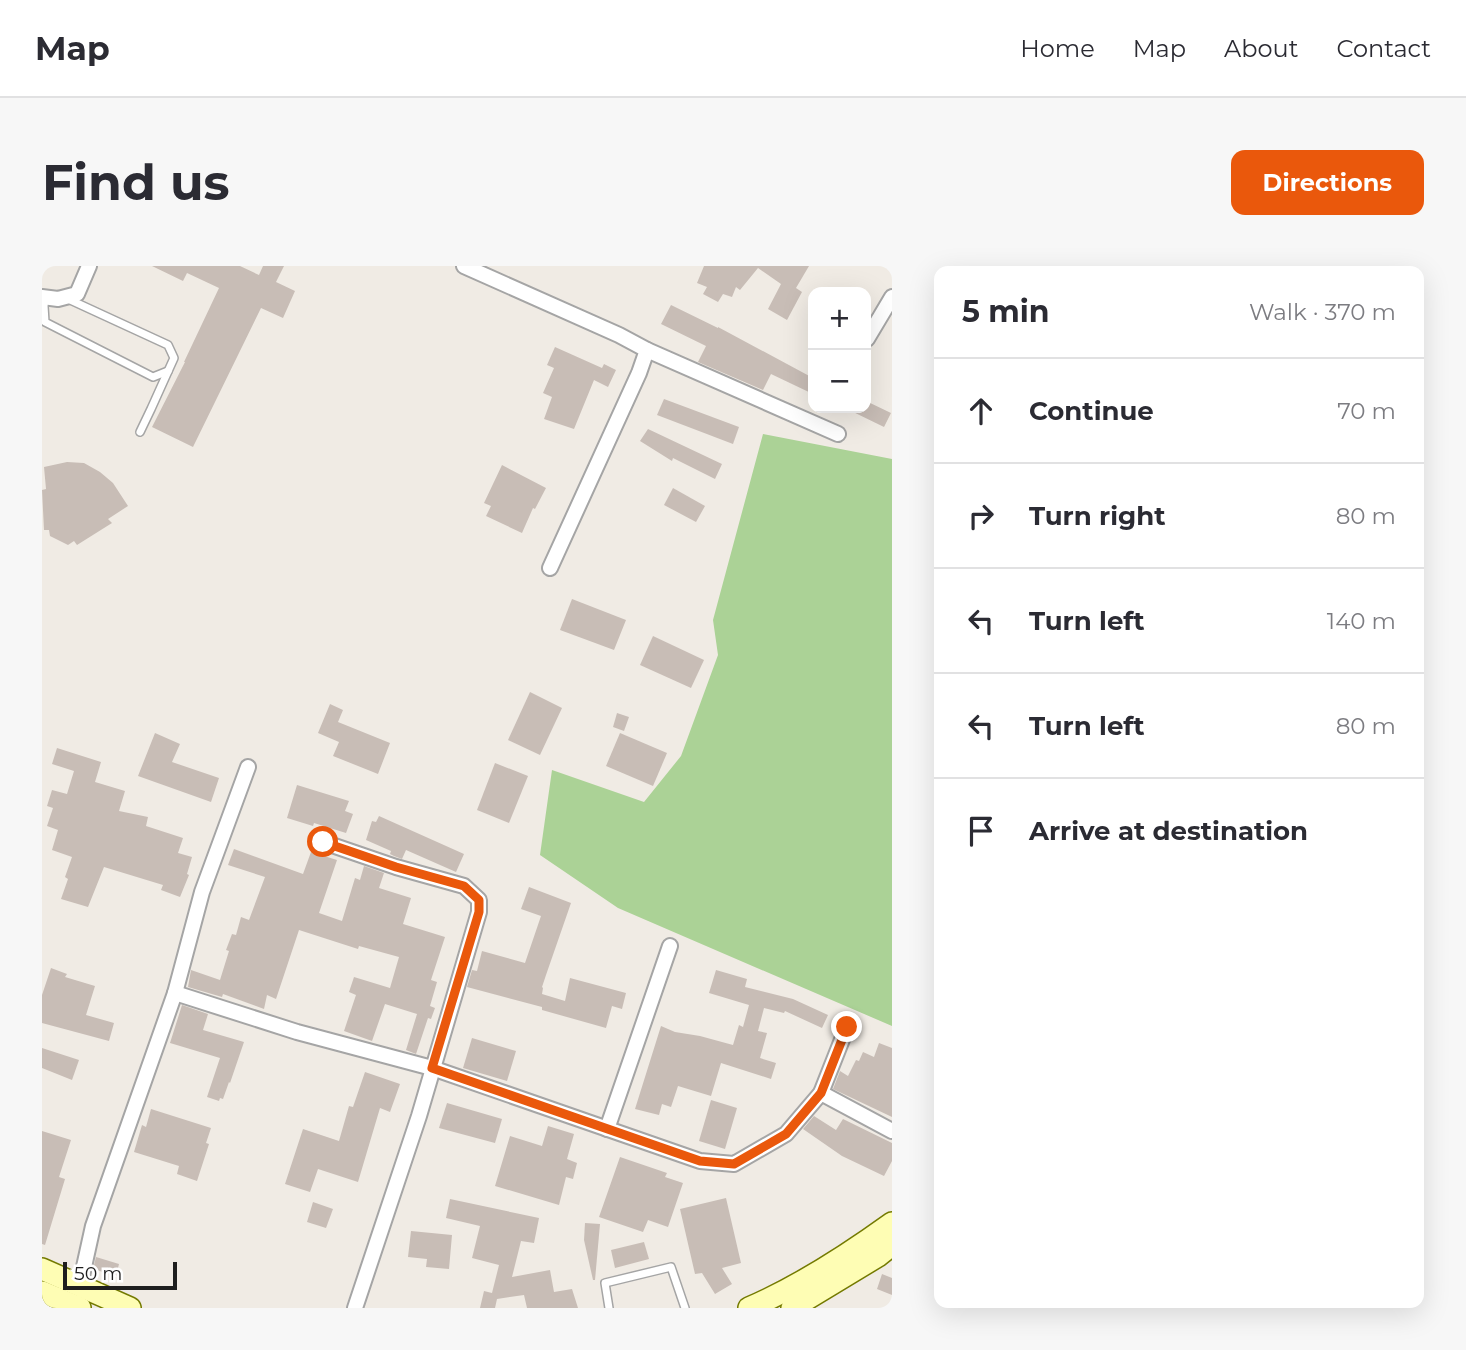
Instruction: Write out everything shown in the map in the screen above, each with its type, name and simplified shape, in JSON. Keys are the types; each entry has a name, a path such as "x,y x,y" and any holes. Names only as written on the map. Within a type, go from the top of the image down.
{"main road":[{"path":"749,1308 774,1297 892,1223"},
{"path":"792,1308 892,1245"},
{"path":"42,1269 130,1308"},
{"path":"42,1292 80,1308"}],"street":[{"path":"44,297 66,298 77,293 89,266"},
{"path":"464,266 838,434"},
{"path":"871,332 892,297"},
{"path":"550,568 647,350"},
{"path":"79,1285 93,1227 175,993 202,892 248,767"},
{"path":"323,842 396,867 464,886 479,900 479,912 419,1116 355,1308"},
{"path":"607,1129 670,946"},
{"path":"175,993 297,1032 432,1068 700,1161 734,1164 786,1134 821,1093 847,1027"},
{"path":"821,1093 892,1131"}],"lane":[{"path":"44,297 45,322 153,377 168,371"},
{"path":"66,298 168,345 174,358 140,432"},
{"path":"609,1308 605,1283 671,1267 685,1308"}],"green space":[{"path":"763,434 892,459 892,1026 618,908 540,855 552,770 644,802 681,756 718,655 713,620"}],"building":[{"path":"152,266 240,266 259,275 263,266 284,266 276,282 295,291 283,318 261,308 193,447 152,427 219,288 187,273 183,281"},
{"path":"704,266 809,266 796,288 802,292 787,320 768,309 781,284 758,268 740,290 736,287 732,297 723,294 718,302 703,294 707,287 697,283"},
{"path":"671,305 808,375 808,392 771,374 763,390 698,362 706,346 661,324"},
{"path":"555,347 602,368 604,364 616,370 608,387 594,380 574,429 544,419 552,397 543,393 554,368 547,365"},
{"path":"664,399 739,427 733,444 657,415"},
{"path":"871,403 891,413 884,427 855,413 871,413"},
{"path":"648,429 722,464 715,479 673,458 672,461 640,441"},
{"path":"67,462 84,463 100,472 113,483 128,506 108,519 112,523 77,545 74,541 68,545 50,536 49,530 44,530 44,467"},
{"path":"502,465 546,488 522,533 486,516 491,506 484,503"},
{"path":"673,488 705,506 696,522 664,505"},
{"path":"572,599 626,620 614,650 560,630"},
{"path":"653,636 704,660 691,688 640,665"},
{"path":"530,692 562,708 540,755 508,740"},
{"path":"330,704 343,710 338,722 390,743 378,774 333,756 339,742 318,733"},
{"path":"617,713 629,717 624,731 613,727"},
{"path":"155,733 180,744 172,762 219,778 211,802 138,776"},
{"path":"620,733 667,753 653,786 606,766"},
{"path":"57,748 101,762 95,782 125,791 119,811 148,817 146,826 183,838 178,853 192,857 187,874 189,875 180,897 161,890 163,885 104,867 88,907 61,899 72,857 52,850 58,830 47,826 53,808 47,806 52,790 67,794 74,771 52,764"},
{"path":"495,763 528,776 509,823 477,810"},
{"path":"297,785 349,801 345,811 353,814 346,833 287,818"},
{"path":"379,816 464,854 456,872 406,850 402,859 366,840 372,821 376,822"},
{"path":"234,849 303,874 311,852 337,860 319,913 342,921 355,878 360,880 364,866 384,873 379,888 411,898 403,924 445,937 431,980 437,982 430,1006 435,1008 431,1019 428,1018 416,1054 406,1050 417,1014 385,1004 372,1041 344,1031 356,995 349,992 354,977 390,988 399,957 359,946 358,949 299,930 276,999 267,995 264,1009 223,994 222,997 188,987 191,970 220,980 232,934 236,935 241,917 249,920 265,877 228,865"},
{"path":"529,887 571,903 542,987 542,994 565,1001 570,978 626,993 622,1009 612,1006 606,1028 467,987 472,970 477,971 482,951 525,963 541,916 521,909"},
{"path":"51,968 67,974 65,977 95,986 86,1015 114,1023 109,1041 42,1023 42,995"},
{"path":"716,970 747,979 745,987 793,999 828,1015 822,1028 785,1011 784,1013 764,1008 758,1031 767,1033 760,1058 776,1063 771,1079 721,1063 711,1096 678,1086 671,1107 662,1104 659,1115 635,1109 661,1026 675,1032 733,1045 739,1025 743,1027 749,1005 709,993"},
{"path":"182,1005 208,1014 203,1030 244,1042 230,1083 223,1099 220,1098 219,1101 207,1097 220,1058 170,1043"},
{"path":"472,1038 516,1051 507,1081 463,1068"},
{"path":"879,1043 892,1048 892,1117 833,1089 840,1071 848,1076 863,1052 874,1057"},
{"path":"42,1048 79,1060 72,1080 42,1068"},
{"path":"365,1072 400,1084 390,1112 380,1108 358,1182 318,1169 310,1192 285,1184 303,1129 339,1141 349,1106 353,1107"},
{"path":"711,1100 737,1108 725,1149 699,1141"},
{"path":"447,1103 502,1119 495,1143 439,1128"},
{"path":"151,1109 211,1128 206,1143 209,1144 197,1181 177,1174 179,1166 134,1152 142,1125 146,1127"},
{"path":"814,1116 836,1130 843,1119 892,1143 892,1161 884,1176 842,1156 803,1129"},
{"path":"548,1126 574,1134 567,1159 577,1163 573,1179 566,1177 559,1205 495,1186 510,1136 542,1146"},
{"path":"42,1131 71,1140 59,1177 65,1179 45,1245 42,1244"},
{"path":"620,1157 667,1173 665,1177 683,1183 668,1227 648,1220 643,1232 599,1217"},
{"path":"726,1198 741,1263 722,1268 732,1284 715,1294 702,1273 695,1274 680,1209"},
{"path":"450,1199 539,1218 534,1243 521,1241 512,1277 550,1270 554,1292 572,1289 578,1308 527,1308 524,1295 497,1299 495,1308 480,1308 484,1291 492,1293 499,1265 472,1258 480,1226 446,1218"},
{"path":"313,1202 333,1209 326,1228 307,1222"},
{"path":"585,1223 600,1224 595,1280 584,1240"},
{"path":"411,1231 452,1235 449,1269 426,1267 427,1259 408,1257"},
{"path":"644,1242 649,1259 615,1268 611,1250"},
{"path":"96,1257 119,1264 116,1276 93,1269"},
{"path":"882,1274 892,1278 892,1295 877,1289"}],"route":[{"path":"323,842 396,867 464,886 479,900 479,912 432,1068 700,1161 734,1164 786,1134 821,1093 847,1027"}]}
